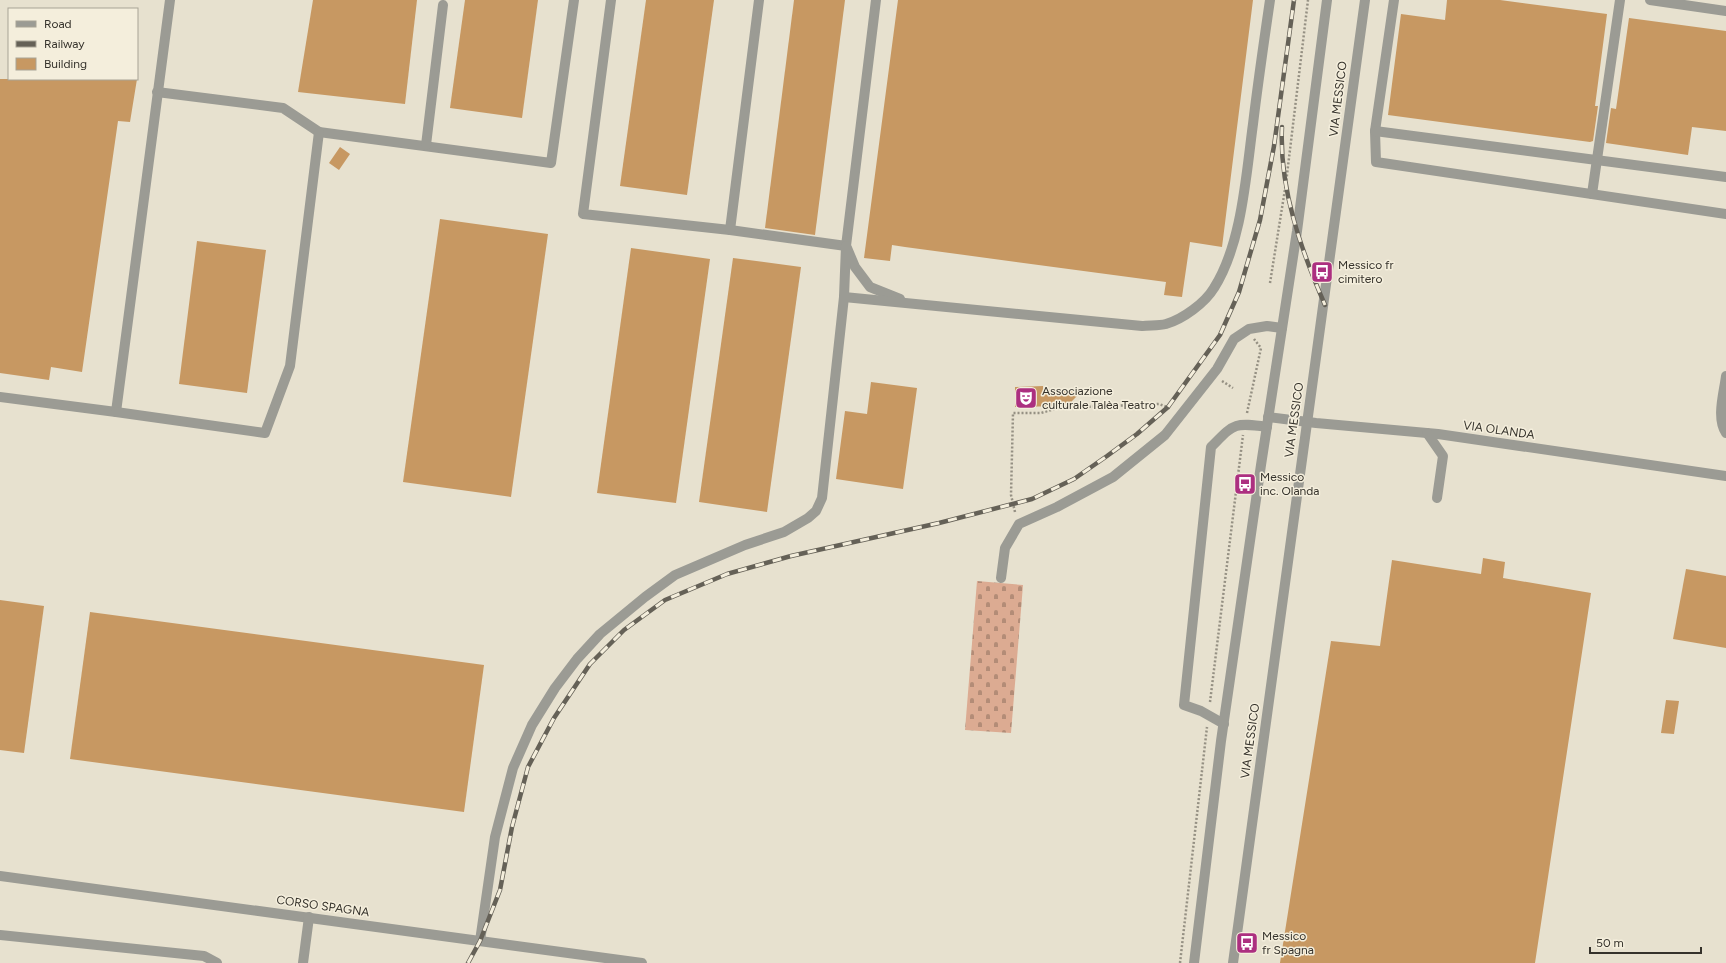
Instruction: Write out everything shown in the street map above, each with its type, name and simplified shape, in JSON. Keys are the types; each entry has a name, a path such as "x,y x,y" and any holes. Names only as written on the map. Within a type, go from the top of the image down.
{"street":[{"path":"116,412 170,0"},
{"path":"157,92 283,108 319,132 426,145 551,163 574,0"},
{"path":"611,0 583,214 730,230 846,246"},
{"path":"730,230 758,0"},
{"path":"480,942 495,837 513,768 532,725 555,688 577,659 600,634 645,597 675,576 745,545 784,532 808,518 816,511 822,498 844,297 846,246 876,0"},
{"path":"844,297 908,302 1142,326 1166,324 1194,310 1214,290 1226,264 1239,219 1247,178 1270,0"},
{"name":"VIA MESSICO","path":"1194,963 1224,724 1297,231 1327,0"},
{"name":"VIA MESSICO","path":"1233,963 1307,422 1325,305 1365,0"},
{"path":"1394,0 1375,131 1376,162 1726,214"},
{"path":"1592,194 1620,0"},
{"path":"1650,0 1726,11"},
{"path":"426,145 443,5"},
{"path":"1375,131 1726,177"},
{"path":"0,397 265,433 290,366 319,132"},
{"path":"846,246 855,267 870,287 908,302"},
{"path":"1001,578 1005,548 1019,524 1057,507 1113,477 1165,435 1217,369 1234,339 1249,329 1267,326 1282,328"},
{"path":"1726,376 1721,419 1721,426 1726,433"},
{"name":"VIA OLANDA","path":"1245,424 1268,422 1307,422 1427,433 1726,476"},
{"path":"1224,724 1208,715 1184,705 1211,447 1231,427 1245,424"},
{"path":"1427,433 1443,456 1437,498"},
{"name":"CORSO SPAGNA","path":"0,876 642,963"},
{"path":"303,963 309,917"},
{"path":"0,935 204,956 217,963"}],"path":[{"path":"1270,283 1286,183 1308,0"},
{"path":"1180,963 1208,715 1245,424 1261,348 1254,339 1248,341"},
{"path":"1225,375 1222,381 1233,388"},
{"path":"1019,524 1011,495 1013,413 1041,413 1058,408 1159,404 1168,407 1181,415"}],"green space":[{"path":"977,581 1023,585 1011,733 965,730"}],"building":[{"path":"313,0 417,0 405,104 298,92"},
{"path":"465,0 538,0 522,118 450,108"},
{"path":"646,0 714,0 687,195 620,186"},
{"path":"794,0 845,0 815,235 765,228"},
{"path":"898,0 1253,0 1222,247 1190,242 1182,297 1164,295 1166,282 892,245 890,261 864,258"},
{"path":"1447,0 1500,0 1607,14 1595,106 1598,106 1593,141 1590,142 1388,115 1401,14 1445,20"},
{"path":"1629,18 1726,31 1726,131 1692,127 1688,155 1606,143 1611,108 1616,109"},
{"path":"0,79 137,80 130,122 118,121 82,372 51,367 49,380 0,373"},
{"path":"340,147 350,154 339,170 329,163"},
{"path":"440,219 548,234 511,497 403,482"},
{"path":"197,241 266,250 247,393 179,384"},
{"path":"631,248 710,259 676,503 597,493"},
{"path":"733,258 801,267 767,512 699,502"},
{"path":"871,382 917,388 903,489 836,479 845,411 867,414"},
{"path":"1043,386 1043,389 1081,392 1070,403 1060,406 1015,407 1015,387"},
{"path":"1483,558 1505,562 1503,578 1591,593 1535,963 1280,963 1331,641 1380,646 1392,560 1481,574"},
{"path":"1686,569 1726,576 1726,648 1673,639"},
{"path":"0,600 44,606 24,753 0,750"},
{"path":"90,612 484,665 464,812 70,759"},
{"path":"1666,700 1679,701 1674,734 1661,733"}],"railway":[{"path":"468,963 480,941 500,890 512,827 528,767 554,718 590,664 624,630 665,600 727,574 791,556 939,523 1032,499 1074,479 1137,434 1168,407 1220,335 1239,292 1260,220 1274,146 1294,0"},
{"path":"1282,127 1284,173 1293,218 1308,263 1325,305"}],"place":[{"name":"Messico fr cimitero","path":"1322,272"},
{"name":"Associazione culturale Talèa Teatro","path":"1026,398"},
{"name":"Messico inc. Olanda","path":"1245,484"},
{"name":"Messico fr Spagna","path":"1247,943"}]}
